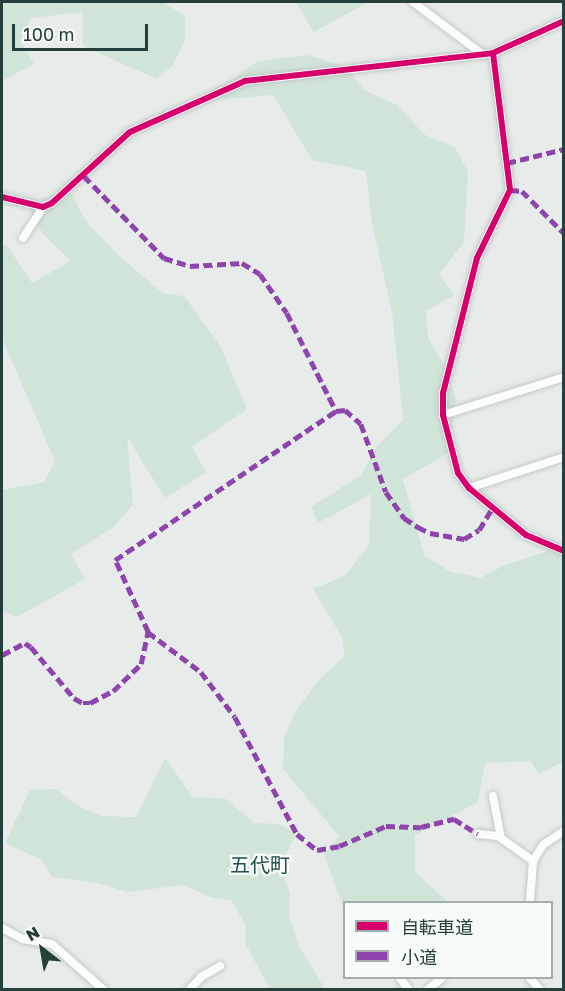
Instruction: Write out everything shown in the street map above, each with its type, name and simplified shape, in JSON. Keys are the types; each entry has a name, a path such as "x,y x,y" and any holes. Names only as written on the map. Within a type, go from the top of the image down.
{"street":[{"path":"413,2 482,54"},
{"path":"23,238 43,207 52,203 130,132 227,87 245,81 492,53 564,21"},
{"path":"492,53 510,190 477,258 443,393 443,415 458,473 469,488 526,535 564,551"},
{"path":"2,197 43,207"},
{"path":"443,415 564,377"},
{"path":"469,488 564,457"},
{"path":"493,796 501,838"},
{"path":"530,901 533,861 543,845 564,831"},
{"path":"478,834 501,838 533,861"},
{"path":"2,928 23,939 52,944 104,990"},
{"path":"189,990 201,977 220,966"},
{"path":"427,990 441,979"}],"green space":[{"path":"2,2 163,2 185,16 185,41 172,66 157,79 83,46 83,12 31,18 20,40 34,64 2,81"},
{"path":"291,2 362,2 365,4 314,32 296,3"},
{"path":"307,55 346,67 364,90 397,105 425,135 455,147 468,172 464,242 439,274 454,295 426,311 428,338 444,365 456,399 450,452 403,479 424,555 449,571 480,578 505,565 563,546 564,761 539,774 531,761 485,763 478,802 415,835 415,872 447,901 343,901 343,907 324,854 339,836 283,769 284,737 295,713 317,682 344,656 343,639 313,589 346,575 369,545 371,494 318,523 311,507 361,475 377,446 403,420 392,312 372,224 366,171 312,160 273,95 199,101 258,61"},
{"path":"69,189 85,220 118,255 164,294 184,296 220,345 247,409 192,447 206,472 165,498 127,437 133,504 114,527 71,554 85,579 17,617 2,611 2,490 44,482 55,461 2,338 2,246 6,244 32,283 71,261 42,233 26,204"},
{"path":"165,758 193,797 226,799 254,823 279,824 296,834 280,866 290,893 289,916 299,946 325,989 270,989 246,945 245,924 231,900 212,898 184,885 127,892 98,883 52,877 42,860 5,843 30,790 56,789 76,805 101,816 136,817"}],"marked path":[{"path":"507,163 564,149"},
{"path":"84,176 164,258 190,266 242,263 260,274 287,313 336,411"},
{"path":"510,190 522,191 564,233"},
{"path":"2,655 25,643 31,647 74,698 83,703 90,703 113,691 141,664 148,632 115,560 336,411 345,410 361,424 386,492 404,518 418,527 430,533 464,539 479,530 491,510"},
{"path":"148,632 201,672 235,717 297,834 317,850 339,846 386,826 421,827 454,819 478,834"}],"cycle path":[{"path":"2,197 43,207 52,203 130,132 245,81 493,53 564,21"},
{"path":"493,53 510,190 477,258 443,393 443,415 458,473 469,488 526,535 564,551"}],"district":[{"name":"五代町","path":"260,864"}]}
